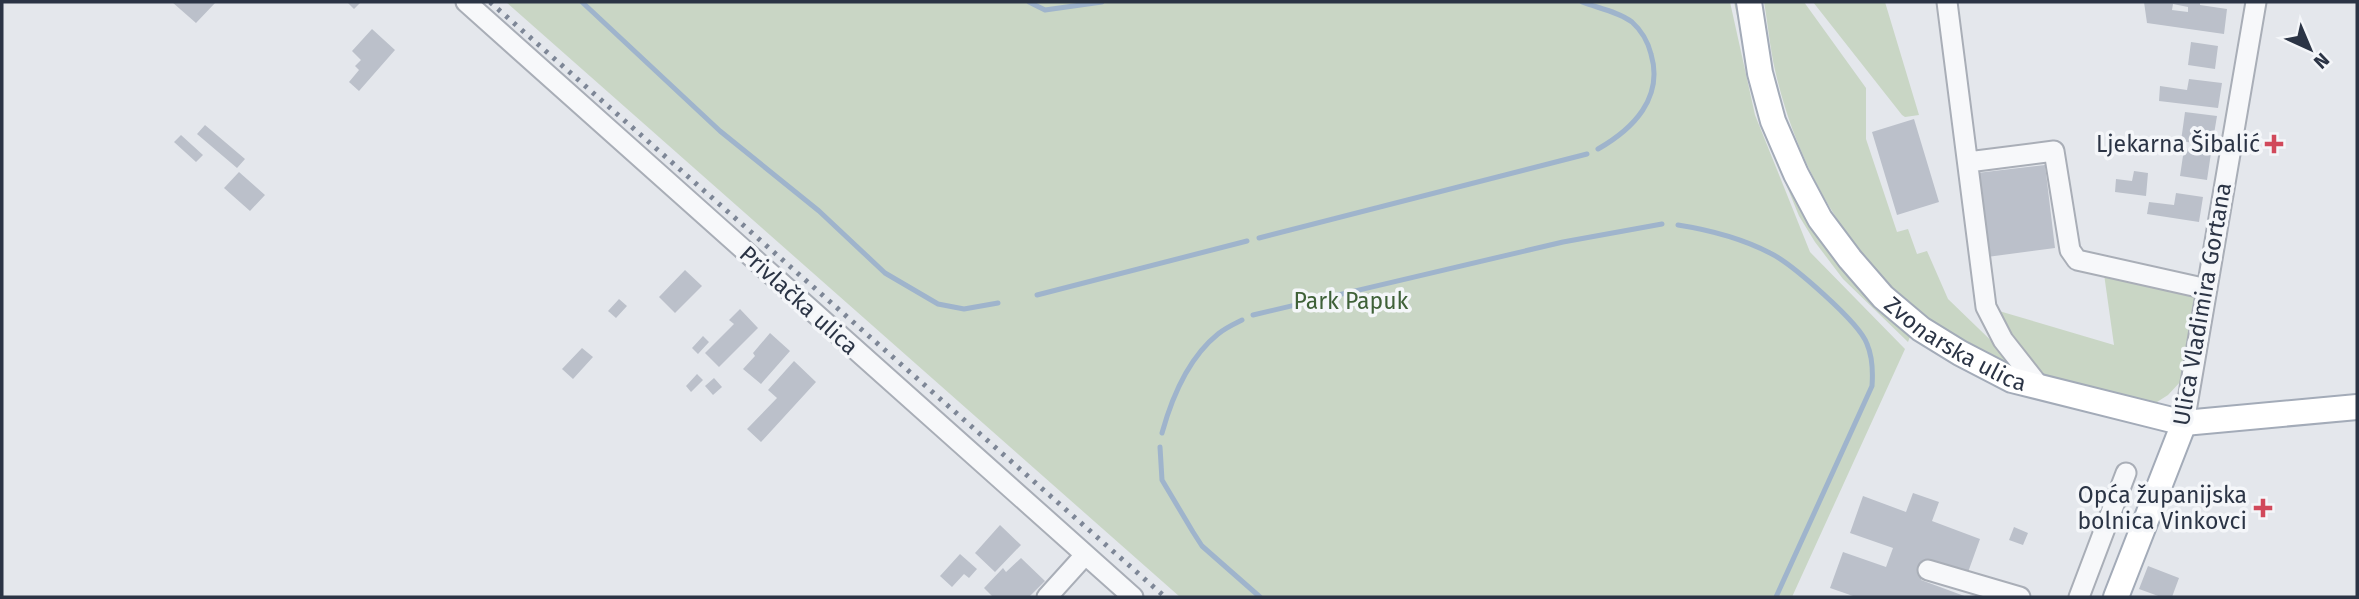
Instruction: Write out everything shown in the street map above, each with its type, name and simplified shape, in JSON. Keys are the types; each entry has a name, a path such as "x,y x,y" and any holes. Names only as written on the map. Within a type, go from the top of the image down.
{"main road":[{"name":"Zvonarska ulica","path":"1749,2 1760,73 1773,121 1796,174 1820,219 1850,259 1883,298 1921,329 2011,380 2184,422 2357,407"},
{"name":"Ulica Vladimira Gortana","path":"2116,597 2184,422"}],"street":[{"name":"Privlačka ulica","path":"466,2 1133,597"},
{"path":"1947,2 1986,307 2003,340 2040,387"},
{"name":"Ulica Vladimira Gortana","path":"2184,422 2256,2"},
{"path":"1968,162 2054,151 2070,250 2077,260 2207,289"},
{"path":"2078,597 2126,473"},
{"path":"1047,597 1085,555"},
{"path":"1928,570 2020,597"}],"green space":[{"name":"Park Papuk","path":"506,2 1730,2 1755,115 1810,252 1905,349 1792,597 1180,597"},
{"path":"1734,2 1743,2 1768,127 1911,334 1908,342 1843,279 1799,216 1759,118"},
{"path":"1764,2 1804,2 1866,88 1866,139 1897,232 1908,229 1917,254 1927,251 1948,299 2007,356 2018,371 1961,342 1926,318 1866,259 1841,225 1819,189 1786,111 1773,62"},
{"path":"1813,2 1885,2 1919,115 1902,115"},
{"path":"2104,274 2201,295 2182,380 2157,402 2141,404 2038,377 2002,320 1999,311 2114,345"}],"building":[{"path":"172,2 216,2 196,23"},
{"path":"347,2 361,2 354,9"},
{"path":"2144,2 2200,2 2200,5 2227,9 2224,34 2147,23","holes":["2173,4 2188,7 2188,12 2172,10"]},
{"path":"372,29 395,50 359,91 349,82 359,70 355,66 361,60 352,51"},
{"path":"2191,42 2218,46 2215,69 2188,65"},
{"path":"2189,79 2222,83 2218,108 2159,101 2160,86 2187,90"},
{"path":"2185,112 2217,116 2212,146 2181,141"},
{"path":"1914,119 1939,202 1897,215 1872,132"},
{"path":"205,125 245,159 237,168 197,134"},
{"path":"181,135 203,155 196,162 174,142"},
{"path":"2184,149 2211,153 2207,180 2180,176"},
{"path":"2045,165 2055,248 1987,257 1977,173"},
{"path":"2134,171 2148,173 2146,196 2115,192 2116,179 2132,181"},
{"path":"239,172 265,195 250,211 224,188"},
{"path":"2176,193 2203,197 2199,222 2147,214 2149,202 2174,205"},
{"path":"685,270 702,286 675,313 659,297"},
{"path":"619,299 627,306 616,318 608,311"},
{"path":"740,309 758,328 719,367 705,353 734,324 729,320"},
{"path":"770,333 790,351 761,384 743,369"},
{"path":"703,336 709,342 698,354 692,348"},
{"path":"582,348 593,357 573,379 562,369"},
{"path":"794,361 816,382 761,442 747,429 777,398 768,390"},
{"path":"697,374 703,380 691,392 686,386"},
{"path":"714,378 722,387 713,395 705,386"},
{"path":"1913,493 1939,502 1932,521 1980,539 1967,575 1928,561 1921,580 1967,597 1856,597 1830,588 1843,552 1886,567 1893,548 1850,533 1863,496 1906,512"},
{"path":"1000,525 1021,545 995,572 975,553"},
{"path":"2014,527 2028,533 2023,545 2009,540"},
{"path":"960,554 977,569 969,578 964,574 952,587 940,576"},
{"path":"1021,558 1045,581 1029,597 993,597 984,588 1003,568 1006,572"},
{"path":"2148,566 2179,578 2172,597 2161,597 2139,589"}],"waterway":[{"path":"582,2 720,131 819,211 885,273 938,304 964,309 998,303"},
{"path":"1029,2 1045,10 1102,2"},
{"path":"1582,2 1632,22 1646,41 1654,70 1649,98 1634,122 1598,149"},
{"path":"1259,238 1587,154"},
{"path":"1253,315 1563,242 1662,224"},
{"path":"1678,225 1737,239 1780,259 1824,294 1852,322 1862,334 1870,354 1872,386 1776,597"},
{"path":"1037,295 1247,241"},
{"path":"1162,433 1176,392 1190,366 1207,344 1242,320"},
{"path":"1160,447 1162,480 1202,546 1260,597"}],"railway":[{"path":"490,2 1165,597"}],"place":[{"name":"Ljekarna Šibalić","path":"2274,144"},
{"name":"Opća županijska bolnica Vinkovci","path":"2263,508"}]}
